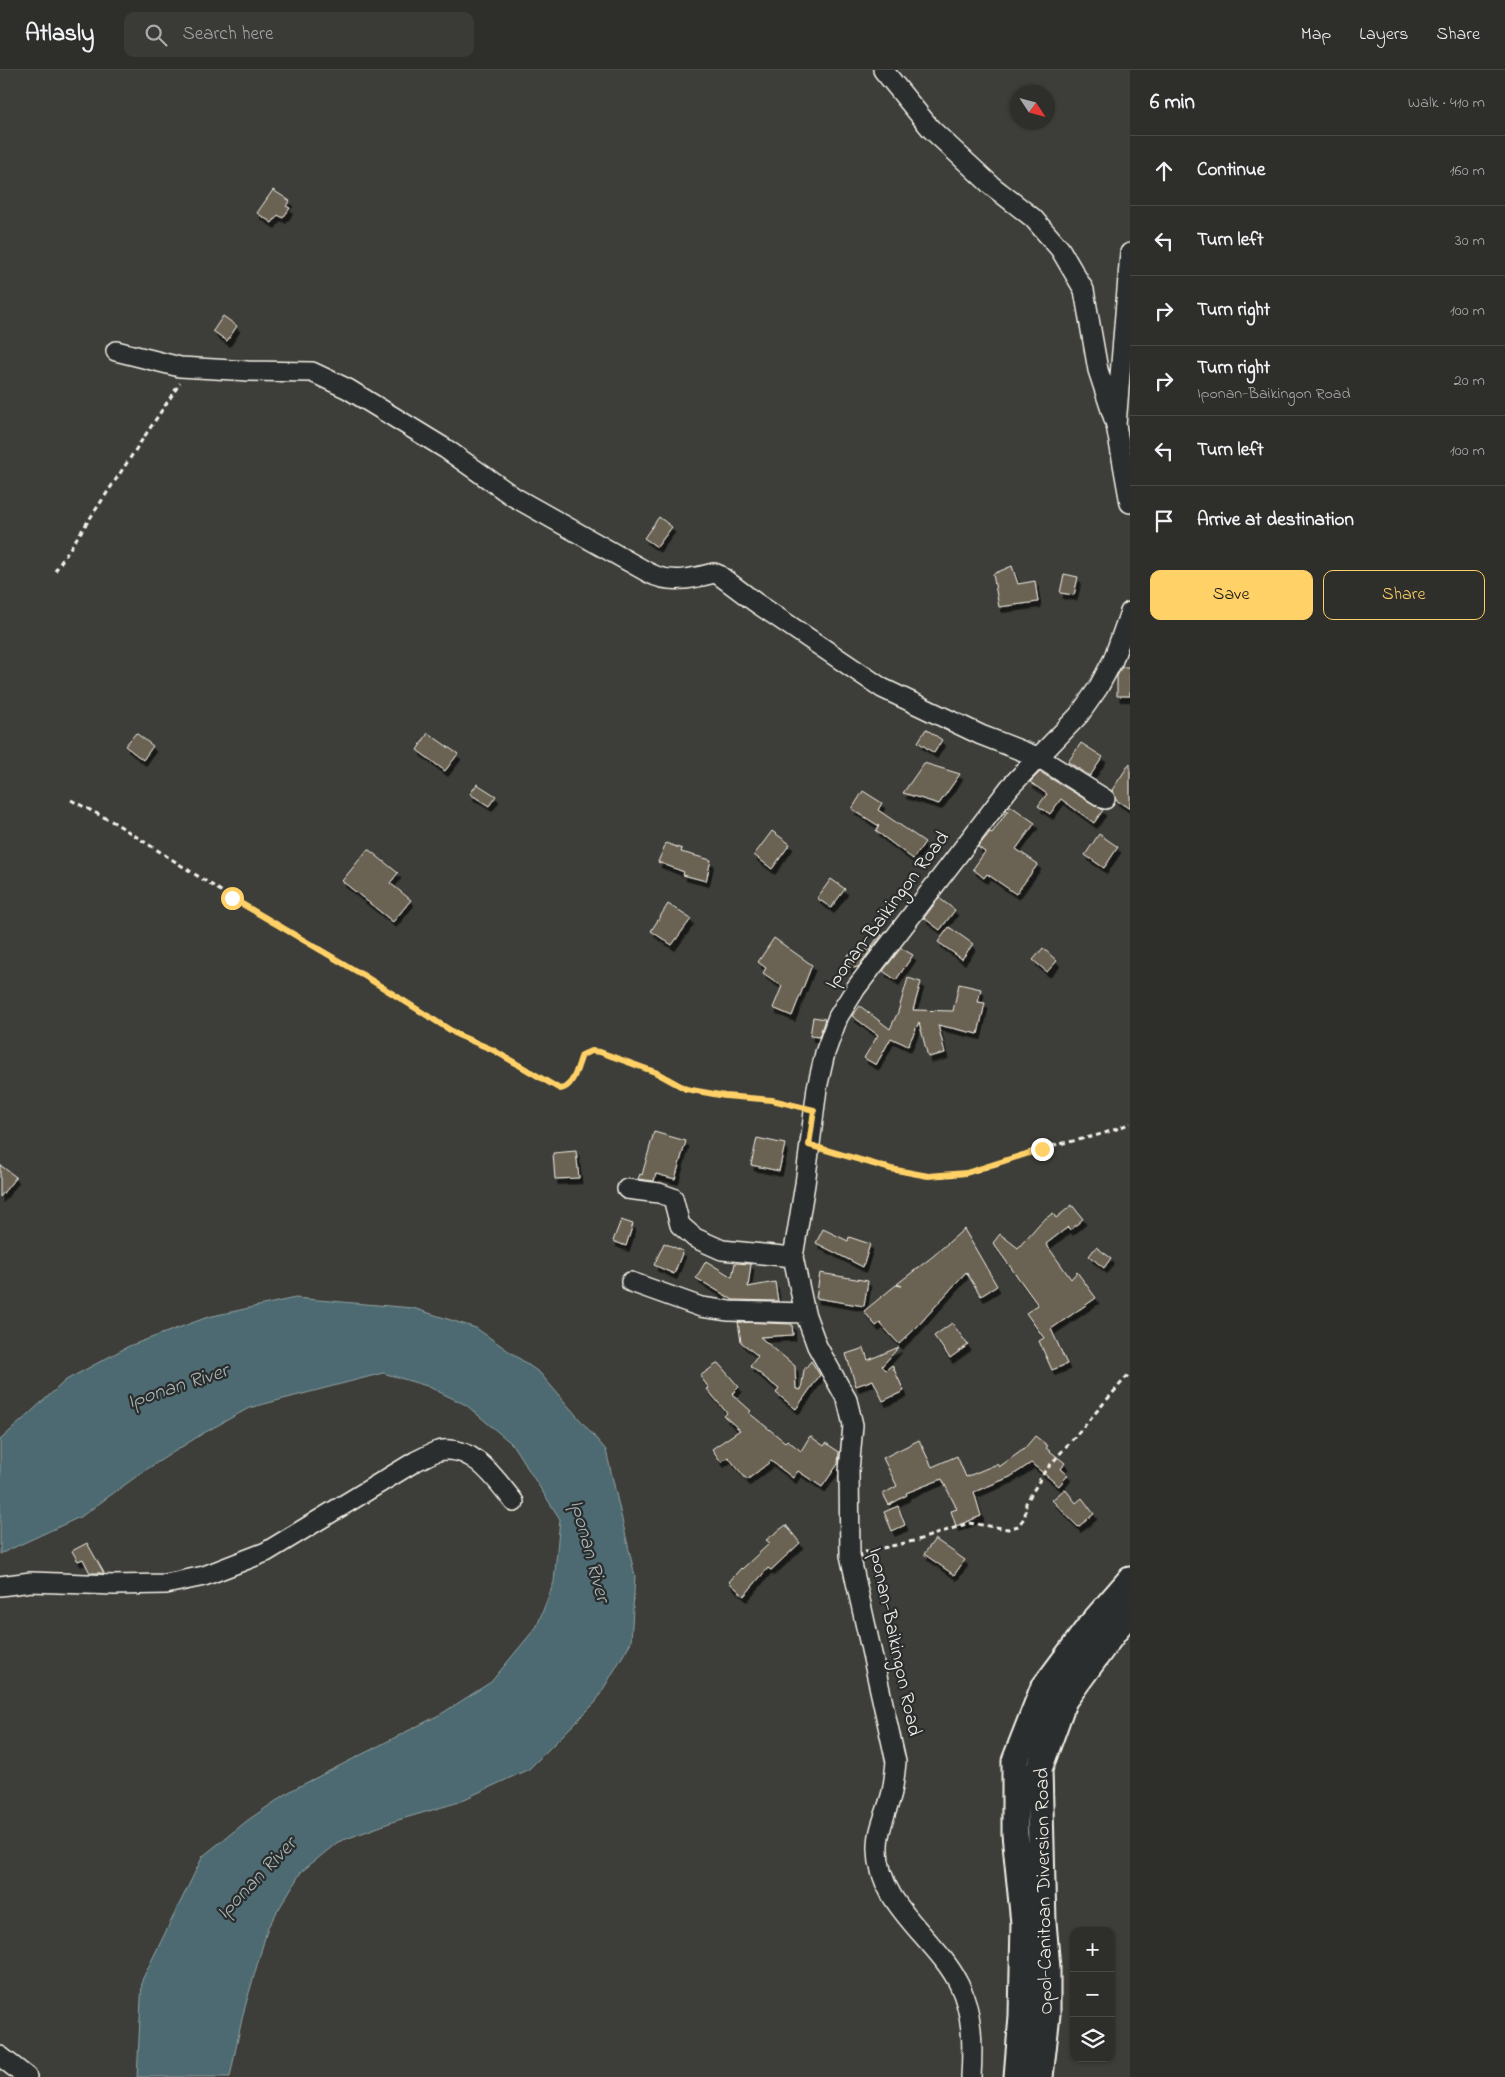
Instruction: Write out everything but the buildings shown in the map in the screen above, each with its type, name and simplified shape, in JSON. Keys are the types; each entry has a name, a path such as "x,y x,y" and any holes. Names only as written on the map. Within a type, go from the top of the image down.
{"main road":[{"name":"Opol-Canitoan Diversion Road","path":"1016,2077 1022,2016 1024,1923 1015,1834 1015,1761 1043,1689 1090,1626 1130,1580"},
{"name":"Opol-Canitoan Diversion Road","path":"1040,2077 1047,2014 1047,1968 1043,1922 1039,1769 1064,1700 1130,1610"}],"street":[{"path":"883,70 931,129 992,186 1033,218 1060,249 1084,290 1098,370 1116,425 1130,503"},
{"path":"1116,425 1130,253"},
{"path":"116,351 190,368 312,372 322,375 446,449 514,497 649,573 662,578 686,580 702,578 714,573 719,575 755,602 882,688 981,735 1038,758 1104,799"},
{"name":"Iponan-Baikingon Road","path":"971,2077 973,2045 971,2024 960,1985 952,1972 896,1903 883,1877 878,1847 892,1791 896,1762 850,1555 850,1471 853,1425 847,1400 817,1346 806,1313 793,1257 806,1184 814,1110 825,1053 838,1017 856,988 1010,787 1079,716 1114,660 1130,612"},
{"path":"627,1189 658,1193 672,1198 680,1225 695,1238 722,1250 793,1257"},
{"path":"630,1282 701,1307 729,1311 806,1313"},
{"path":"0,1586 30,1582 114,1585 166,1584 204,1576 266,1552 416,1461 438,1451 455,1451 472,1458 490,1472 514,1502"},
{"path":"0,2056 27,2077"}],"path":[{"path":"55,570 190,368"},
{"path":"71,800 115,823 232,898 363,975 458,1035 493,1050 560,1089 565,1088 570,1083 582,1055 591,1051 600,1052 655,1072 686,1089 725,1096 772,1100 814,1110"},
{"path":"809,1145 891,1169 928,1176 966,1173 1042,1149 1110,1133 1130,1123"},
{"path":"850,1555 918,1540 969,1523 1008,1529 1018,1526 1025,1517 1026,1503 1045,1471 1130,1373"}],"water":[{"name":"Iponan River","path":"295,1298 413,1308 476,1328 540,1373 606,1450 635,1576 631,1642 595,1703 529,1769 456,1803 395,1821 338,1842 301,1872 268,1927 243,2014 230,2077 137,2077 142,1980 203,1856 248,1820 292,1790 441,1714 491,1682 537,1626 554,1582 560,1519 512,1444 466,1405 427,1386 383,1373 249,1408 202,1434 144,1471 82,1516 0,1554 0,1440 66,1380 129,1346 208,1317"}],"route":[{"path":"232,898 363,975 458,1035 493,1050 560,1089 565,1088 570,1083 582,1055 591,1051 600,1052 655,1072 686,1089 725,1096 772,1100 814,1110 809,1145 891,1169 928,1176 966,1173 1042,1149"}]}
